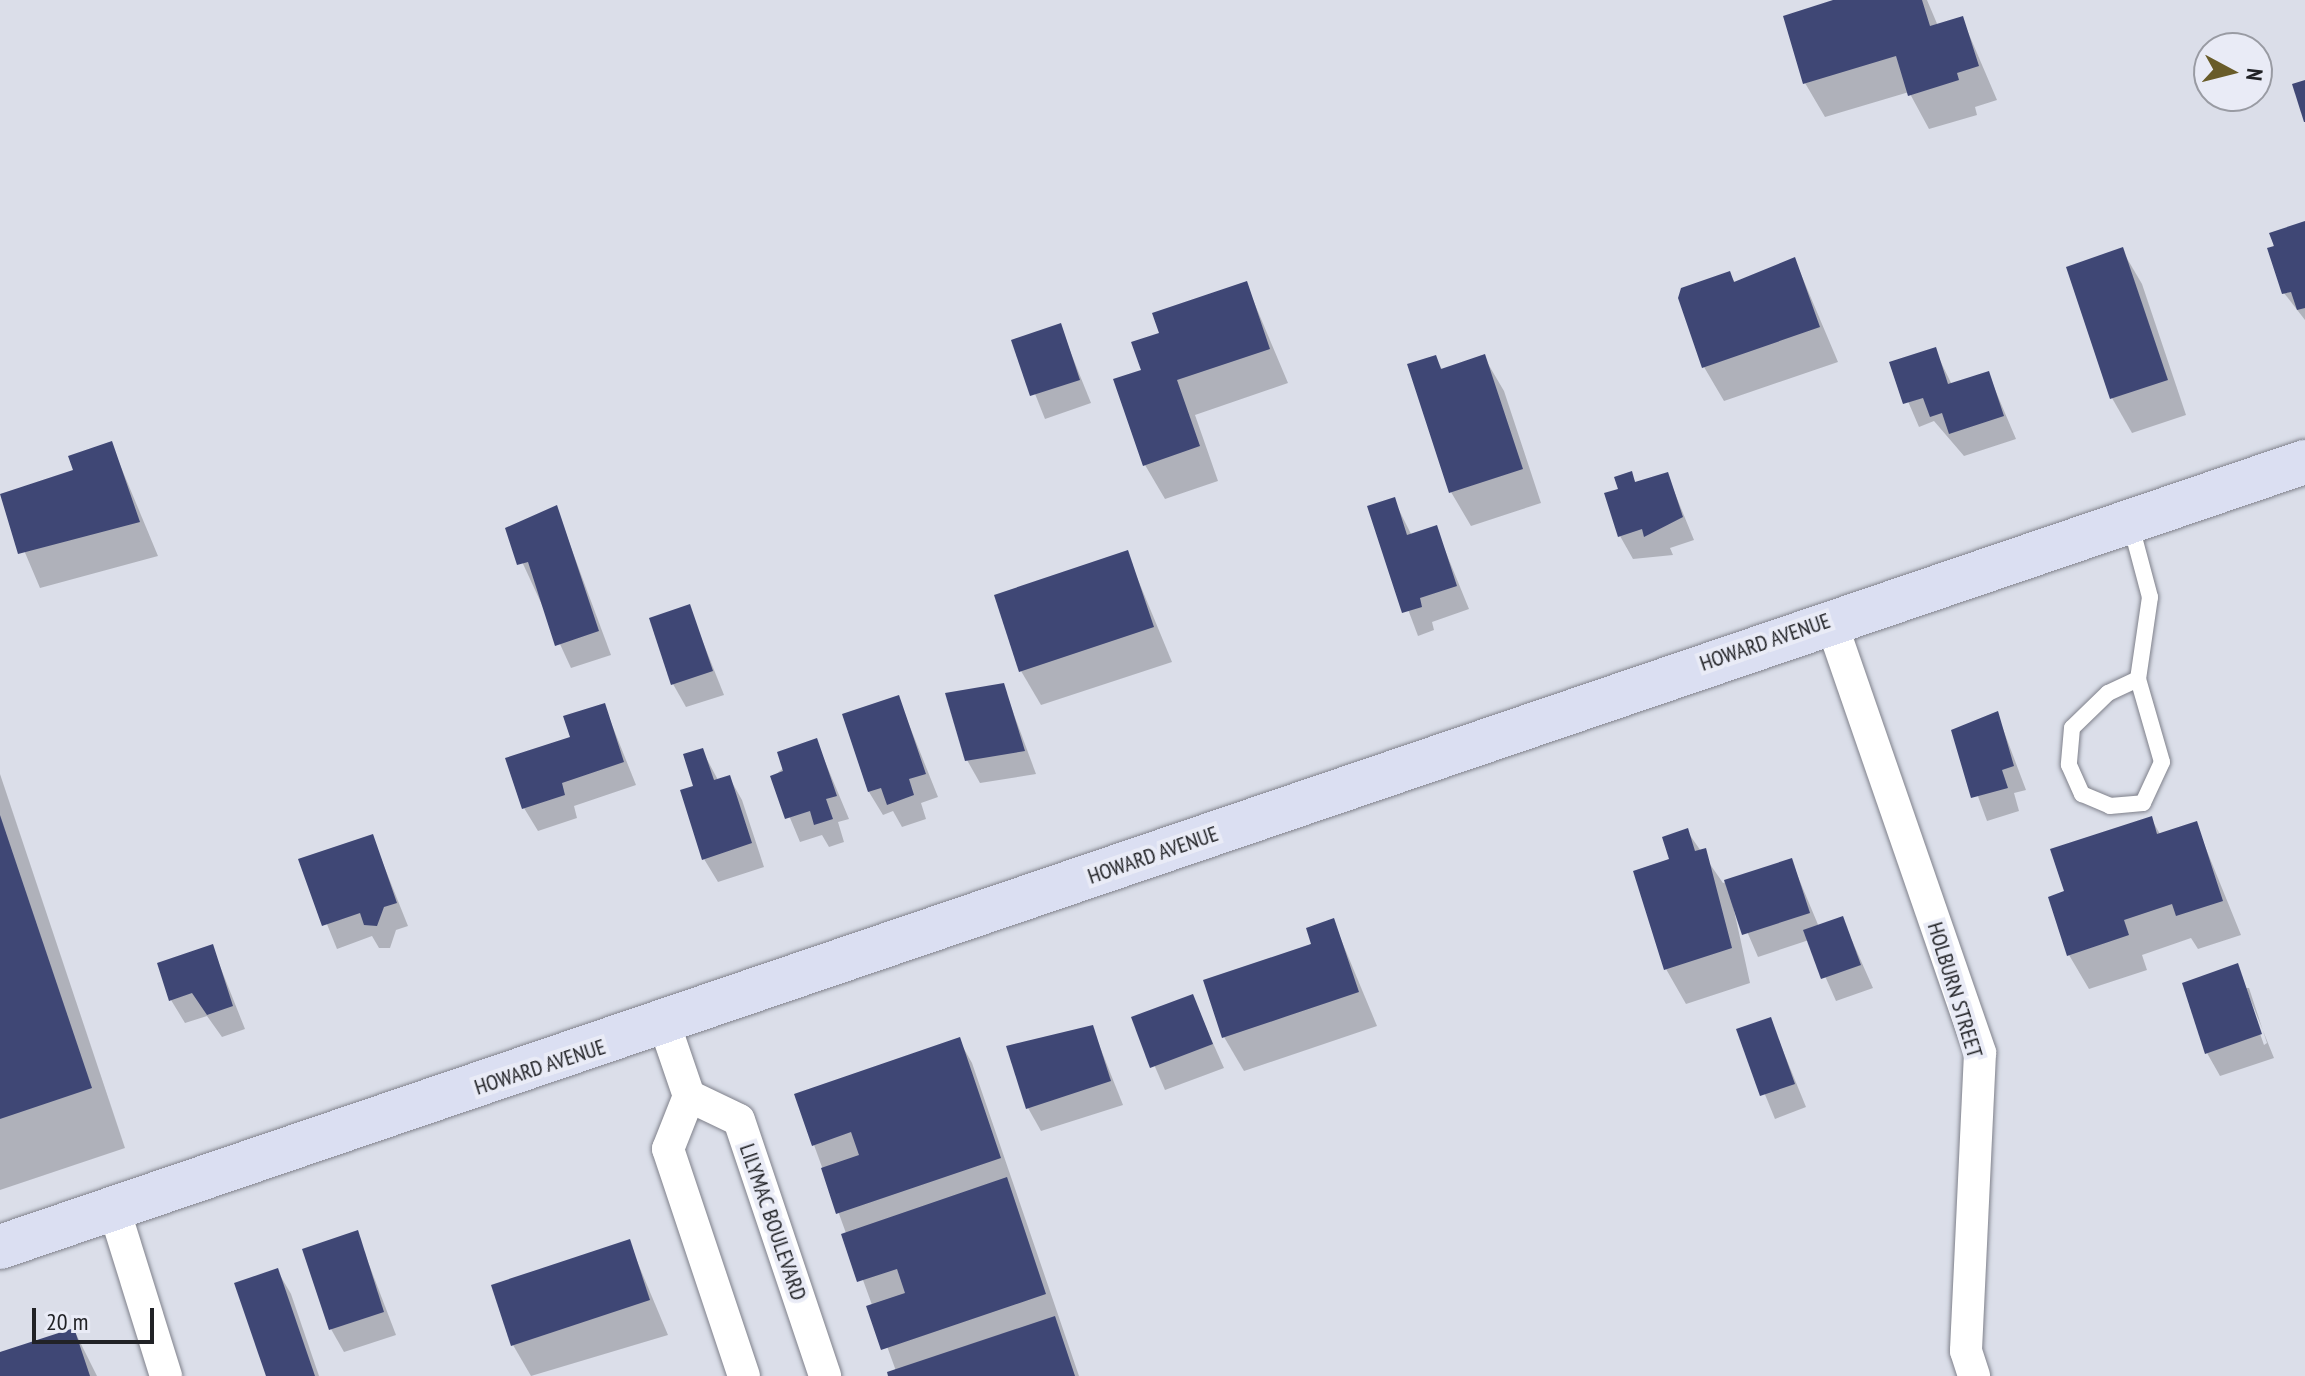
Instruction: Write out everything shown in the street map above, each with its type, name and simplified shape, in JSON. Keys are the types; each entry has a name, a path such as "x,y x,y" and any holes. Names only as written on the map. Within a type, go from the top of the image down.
{"street":[{"name":"HOWARD AVENUE","path":"0,1247 665,1026 1830,619 2305,462"},
{"name":"HOLBURN STREET","path":"1830,619 1980,1053 1966,1351 1974,1376"},
{"path":"665,1026 689,1096 668,1149 744,1376"},
{"name":"LILYMAC BOULEVARD","path":"689,1096 739,1120 825,1376"},
{"path":"114,1209 166,1376"}],"lane":[{"path":"2130,520 2150,597 2138,679 2162,762 2143,803 2110,806 2082,794 2069,765 2072,728 2108,693 2138,679"}],"building":[{"path":"1833,0 1922,0 1930,26 1963,16 1979,66 1957,73 1959,80 1908,96 1896,56 1803,84 1783,16"},
{"path":"2305,80 2305,122 2304,122 2292,84"},
{"path":"2305,221 2305,308 2297,310 2291,292 2282,294 2267,248 2274,246 2269,233"},
{"path":"2123,247 2168,380 2110,399 2066,267"},
{"path":"1795,257 1820,327 1702,368 1678,298 1681,288 1730,271 1734,282"},
{"path":"1247,281 1270,349 1177,380 1200,446 1143,466 1113,379 1141,370 1131,342 1159,333 1152,313"},
{"path":"1061,323 1080,380 1030,396 1011,340"},
{"path":"1936,347 1948,384 1989,371 2004,416 1949,434 1942,413 1930,417 1923,398 1903,404 1889,362"},
{"path":"1485,354 1523,469 1449,493 1407,364 1436,355 1441,369"},
{"path":"112,441 140,522 18,554 0,494 73,470 68,456"},
{"path":"1632,471 1635,482 1668,472 1683,517 1644,537 1642,529 1618,537 1604,493 1618,489 1614,477"},
{"path":"1395,497 1407,535 1437,525 1457,586 1420,598 1422,607 1402,613 1367,506"},
{"path":"557,505 599,631 555,646 528,562 517,565 505,528"},
{"path":"1128,550 1154,627 1019,672 994,595"},
{"path":"690,604 713,671 671,685 649,618"},
{"path":"1004,683 1025,751 965,761 945,693"},
{"path":"899,695 926,774 909,779 914,795 887,805 881,788 868,792 842,714"},
{"path":"605,703 624,762 562,783 565,795 522,809 505,758 570,737 563,716"},
{"path":"1998,711 2014,766 2002,770 2008,788 1971,798 1951,730"},
{"path":"817,738 837,796 826,799 833,819 814,825 810,811 785,819 770,776 783,771 777,752"},
{"path":"703,748 714,780 730,775 752,843 702,860 680,790 693,786 683,754"},
{"path":"0,815 92,1088 0,1119"},
{"path":"2152,816 2157,834 2197,821 2223,901 2176,916 2172,904 2124,920 2129,935 2067,956 2048,897 2064,891 2050,849"},
{"path":"1688,828 1695,851 1706,848 1732,948 1664,970 1633,871 1669,859 1662,837"},
{"path":"373,834 397,903 384,907 377,926 364,925 360,913 322,926 298,859"},
{"path":"1792,858 1810,913 1742,935 1724,880"},
{"path":"1843,916 1861,965 1821,979 1803,930"},
{"path":"1334,918 1359,992 1222,1038 1203,980 1311,944 1306,928"},
{"path":"213,944 233,1006 207,1015 192,993 169,1001 157,963"},
{"path":"2238,963 2262,1034 2205,1054 2182,983"},
{"path":"1193,994 1213,1044 1150,1068 1131,1017"},
{"path":"1771,1017 1795,1084 1760,1096 1736,1029"},
{"path":"1093,1025 1111,1081 1026,1109 1006,1046"},
{"path":"960,1037 1001,1158 836,1214 821,1168 859,1155 851,1132 812,1146 794,1094"},
{"path":"1007,1177 1046,1294 881,1350 866,1306 905,1293 897,1269 857,1282 841,1234"},
{"path":"358,1230 384,1312 329,1330 302,1249"},
{"path":"630,1239 650,1300 511,1346 491,1285"},
{"path":"278,1268 315,1376 266,1376 234,1283"},
{"path":"1055,1316 1075,1376 888,1376 887,1372"},
{"path":"74,1328 90,1376 0,1376 0,1352"}]}
